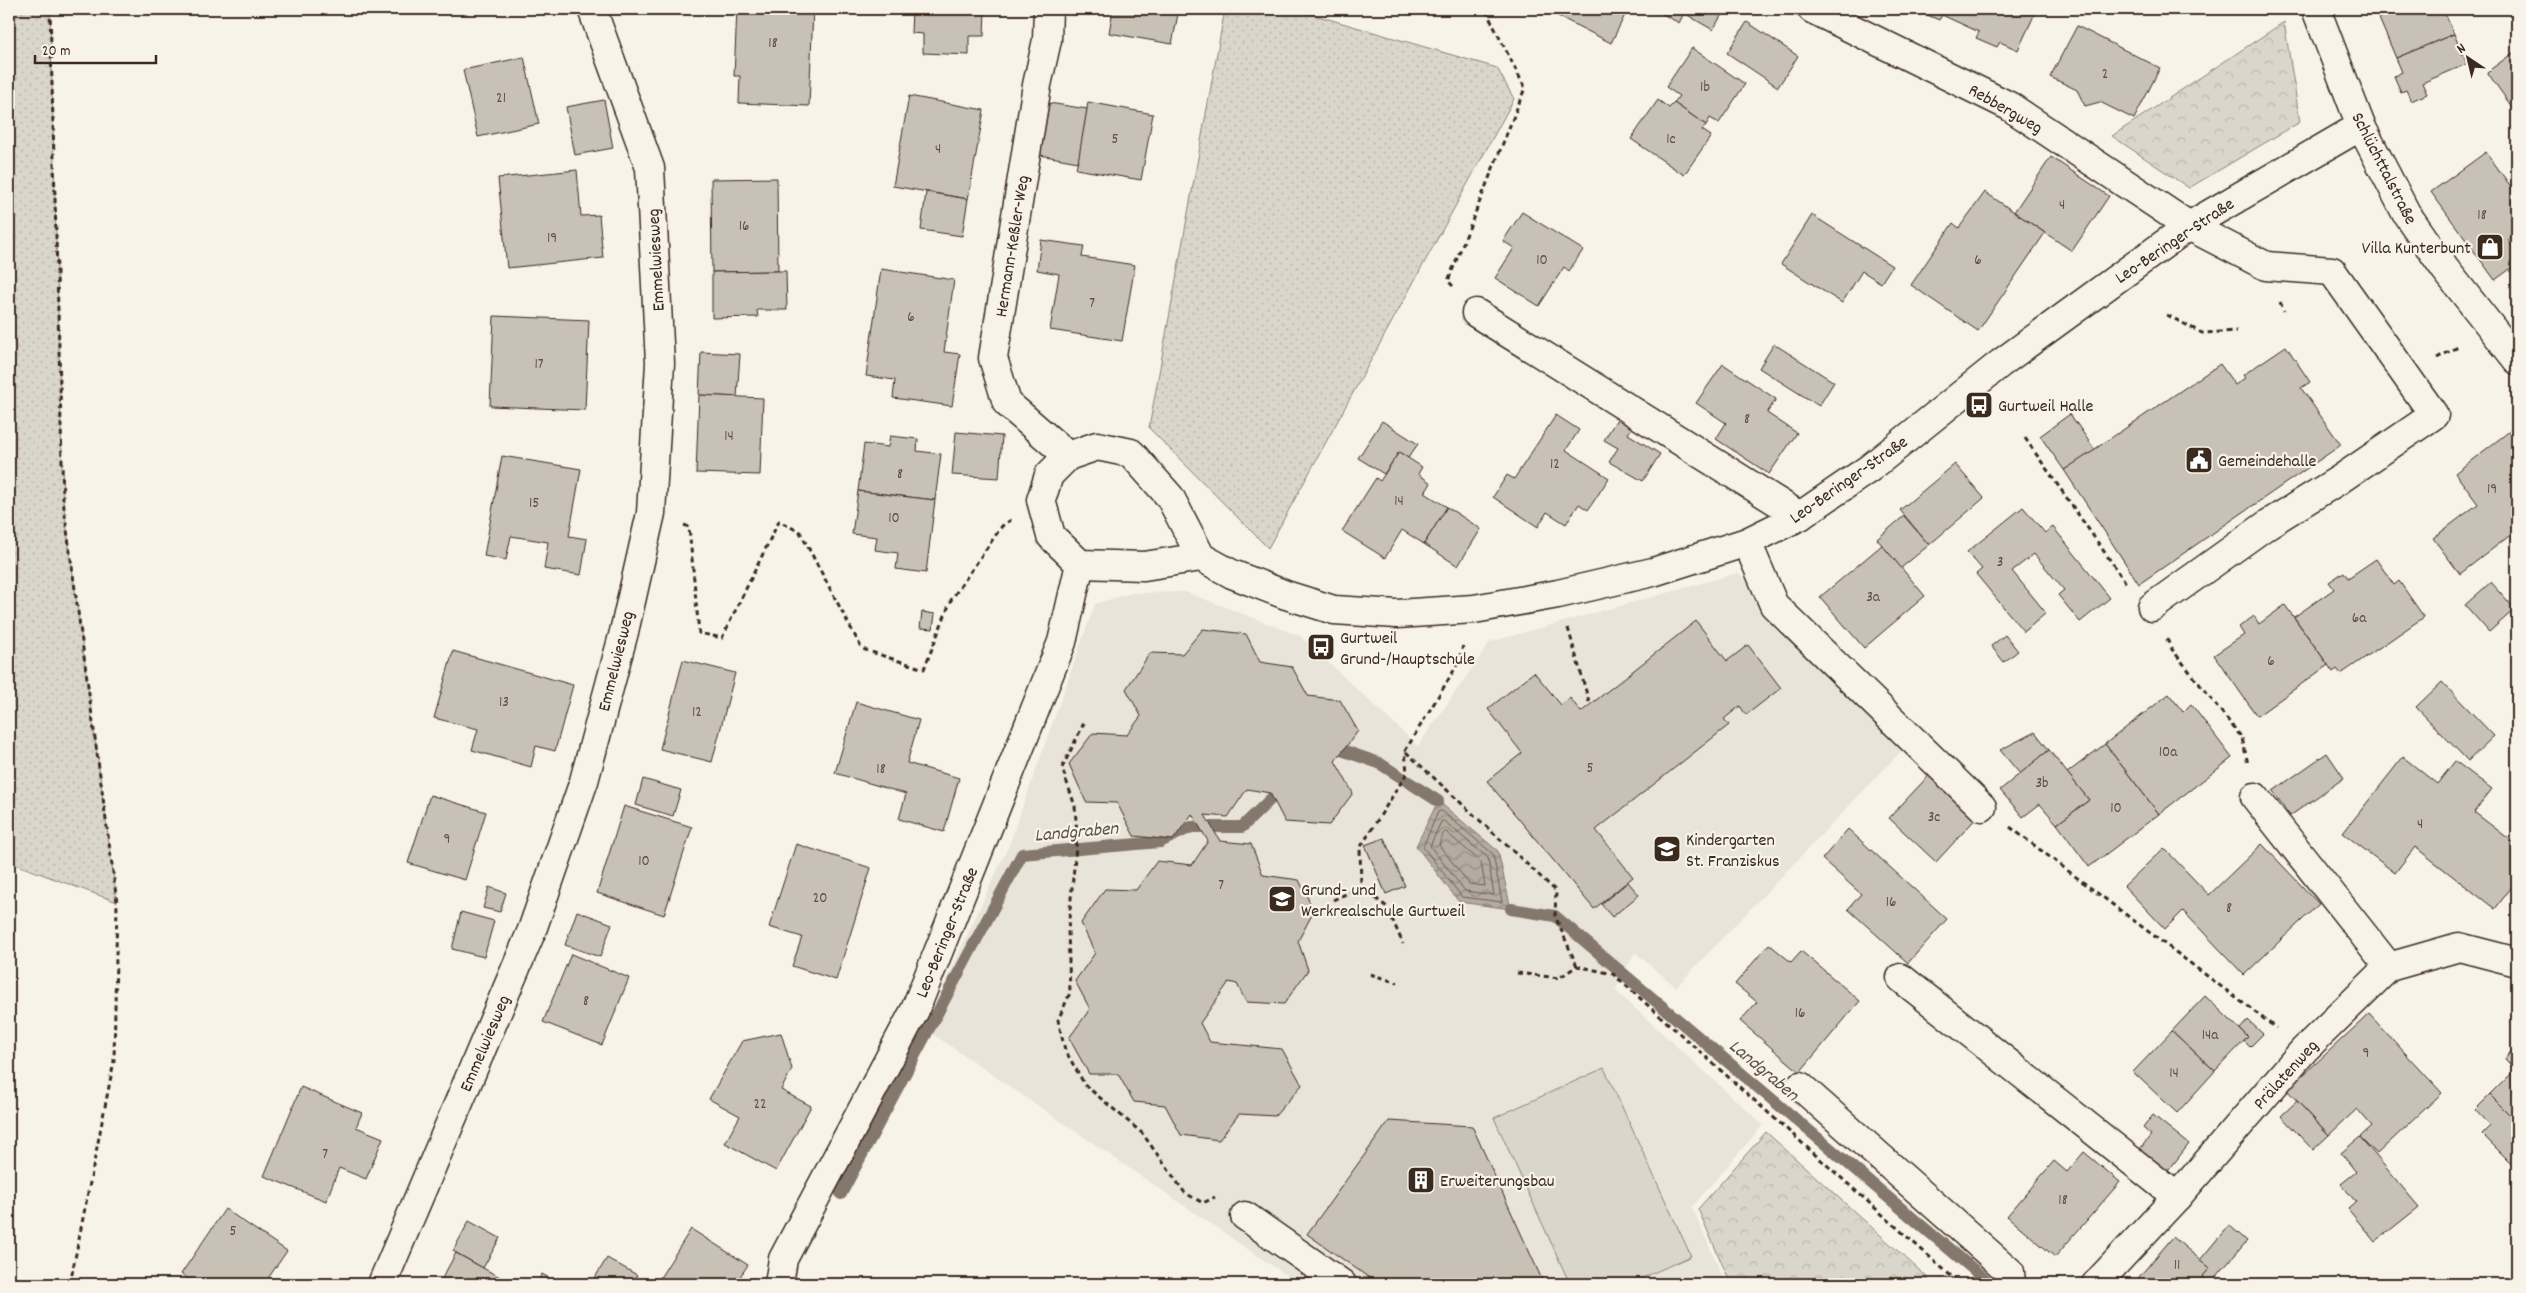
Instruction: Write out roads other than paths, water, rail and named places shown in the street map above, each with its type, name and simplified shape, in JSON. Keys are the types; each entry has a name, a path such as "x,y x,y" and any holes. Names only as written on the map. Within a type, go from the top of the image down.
{"street":[{"name":"Emmelwiesweg","path":"382,1284 532,930 584,781 624,632 650,513 660,364 650,168 592,9"},
{"name":"Hermann-Keßler-Weg","path":"1048,9 1047,40 1037,85 993,358 1008,403 1068,456"},
{"name":"Rebbergweg","path":"1812,9 2009,106 2189,226 2266,266 2332,272 2434,415 2339,480 2268,524 2152,607"},
{"name":"Schlüchttalstraße","path":"2316,9 2362,126 2406,213 2445,269 2517,360"},
{"name":"Leo-Beringer-Straße","path":"1201,557 1232,574 1286,595 1334,610 1396,614 1474,609 1558,594 1653,572 1747,542 1800,516 1870,468 2001,364 2189,226 2362,126"},
{"path":"1476,313 1800,516"},
{"path":"1097,446 1131,453 1170,497 1201,557 1144,566 1080,564 1051,536 1041,500 1049,475 1068,456 1097,446"},
{"path":"1747,542 1774,605 1982,806"},
{"name":"Leo-Beringer-Straße","path":"779,1284 783,1259 915,1010 1062,642 1080,564"},
{"path":"2255,796 2389,967"},
{"name":"Prälatenweg","path":"2096,1284 2177,1197 2304,1050 2389,967 2459,947 2517,962"},
{"path":"1901,978 2177,1197"},
{"path":"1800,1086 2010,1272 2011,1284"},
{"path":"1245,1216 1342,1284"}],"water":[{"path":"1438,801 1498,851 1511,909 1459,902 1416,846"}],"waterway":[{"name":"Landgraben","path":"1327,745 1379,763 1438,801"},
{"name":"Landgraben","path":"841,1194 1022,854 1160,842 1191,827 1242,827 1284,786"},
{"name":"Landgraben","path":"1511,909 1555,916 1986,1280"}],"place":[{"name":"Villa Kunterbunt","path":"2490,247"},
{"name":"Gurtweil Halle","path":"1979,405"},
{"name":"Gemeindehalle","path":"2199,460"},
{"name":"Gurtweil Grund-/Hauptschule","path":"1321,647"},
{"name":"Kindergarten St. Franziskus","path":"1667,849"},
{"name":"Grund- und Werkrealschule Gurtweil","path":"1282,899"},
{"name":"Erweiterungsbau","path":"1421,1180"}]}
